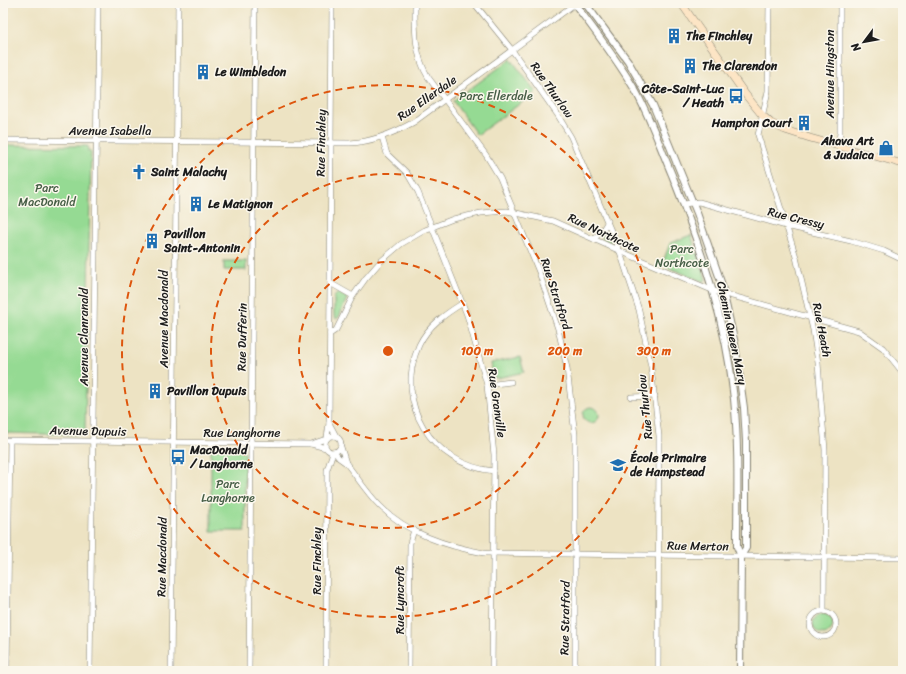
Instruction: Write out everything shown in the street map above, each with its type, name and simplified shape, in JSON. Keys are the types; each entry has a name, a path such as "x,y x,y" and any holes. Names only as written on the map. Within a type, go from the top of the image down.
{"main road":[{"path":"681,3 762,115 771,123 785,130 903,164"}],"street":[{"name":"Avenue Clanranald","path":"90,671 98,3"},
{"name":"Avenue Macdonald","path":"173,443 178,3"},
{"name":"Rue Dufferin","path":"249,671 255,3"},
{"name":"Rue Finchley","path":"327,438 329,423 332,3"},
{"name":"Rue Stratford","path":"415,3 415,34 418,55 425,72 493,166 515,213 546,289 558,329 567,368 575,435 575,671"},
{"name":"Rue Thurlow","path":"474,3 512,50 557,114 569,134 582,160 608,221 620,252 641,317 655,396 659,446 658,671"},
{"name":"Rue Ellerdale","path":"218,142 331,143 357,142 382,137 414,122 575,3"},
{"name":"Chemin Queen Mary","path":"575,3 617,62 637,94 654,130 684,204 714,291 729,358 736,417 737,547 742,556"},
{"name":"Chemin Queen Mary","path":"585,3 624,55 646,91 660,120 710,247 724,294 736,350 745,417 746,548 742,556 740,671"},
{"name":"Rue Heath","path":"769,3 768,91 758,128 758,138 797,262 810,317 818,363 823,416 824,610"},
{"name":"Avenue Hingston","path":"838,146 840,133 840,3"},
{"name":"Rue Granville","path":"382,137 387,154 404,169 414,182 463,303 474,335 487,385 492,429 494,471 492,671"},
{"name":"Avenue Isabella","path":"3,140 218,142"},
{"name":"Rue Cressy","path":"684,204 699,202 786,226 864,245 884,251 903,260"},
{"name":"Rue Northcote","path":"330,334 336,330 353,296 374,268 401,244 432,226 446,221 470,215 507,211 553,221 620,252 714,291 849,327 867,335 891,356 903,373"},
{"path":"594,239 602,231 608,221"},
{"path":"330,283 353,296"},
{"path":"463,303 437,321 420,345 412,372 413,399 423,427 439,448 467,466 494,471"},
{"path":"487,385 511,382"},
{"path":"631,397 655,396"},
{"path":"736,417 745,417"},
{"name":"Rue Finchley","path":"329,423 336,436"},
{"path":"336,436 340,439 346,463 334,452 326,448 327,438 336,436"},
{"name":"Rue Langhorne","path":"311,444 327,438"},
{"name":"Avenue Dupuis","path":"3,440 173,443"},
{"path":"7,671 10,441"},
{"name":"Rue Langhorne","path":"173,443 311,444 326,448"},
{"name":"Rue Macdonald","path":"171,671 173,443"},
{"path":"334,452 341,447"},
{"name":"Rue Finchley","path":"326,671 327,470 334,452"},
{"name":"Rue Merton","path":"346,463 379,505 414,530 452,548 493,554 903,558"},
{"name":"Rue Lyncroft","path":"409,671 410,543 414,530"},
{"path":"819,610 824,610 832,613 837,626 833,634 825,637 816,635 810,624 812,616 819,610"}],"green space":[{"name":"Parc Ellerdale","path":"511,59 536,92 477,135 453,101"},
{"name":"Parc MacDonald","path":"3,145 88,146 88,151 91,151 85,433 83,435 3,433"},
{"path":"607,231 612,241 611,242 602,238"},
{"name":"Parc Northcote","path":"691,235 706,279 704,282 662,265 670,243"},
{"path":"224,261 246,261 246,270 224,270"},
{"path":"338,293 347,298 339,317 336,319 334,316 334,297"},
{"path":"520,357 524,372 498,378 493,377 491,363"},
{"path":"591,407 598,412 599,415 594,422 591,423 584,418 583,415 588,408"},
{"name":"Parc Langhorne","path":"211,448 242,449 245,452 245,531 211,531"},
{"path":"823,614 830,617 833,624 830,631 823,634 816,631 813,624 816,617"}],"place":[{"name":"The Finchley","path":"674,36"},
{"name":"The Clarendon","path":"690,66"},
{"name":"Le Wimbledon","path":"203,72"},
{"name":"Côte-Saint-Luc / Heath","path":"736,96"},
{"name":"Hampton Court","path":"804,123"},
{"name":"Ahava Art & Judaica","path":"886,148"},
{"name":"Saint Malachy","path":"139,172"},
{"name":"Le Matignon","path":"196,204"},
{"name":"Pavillon Saint-Antonin","path":"152,241"},
{"name":"Pavillon Dupuis","path":"155,391"},
{"name":"MacDonald / Langhorne","path":"178,457"},
{"name":"École Primaire de Hampstead","path":"618,465"}]}
